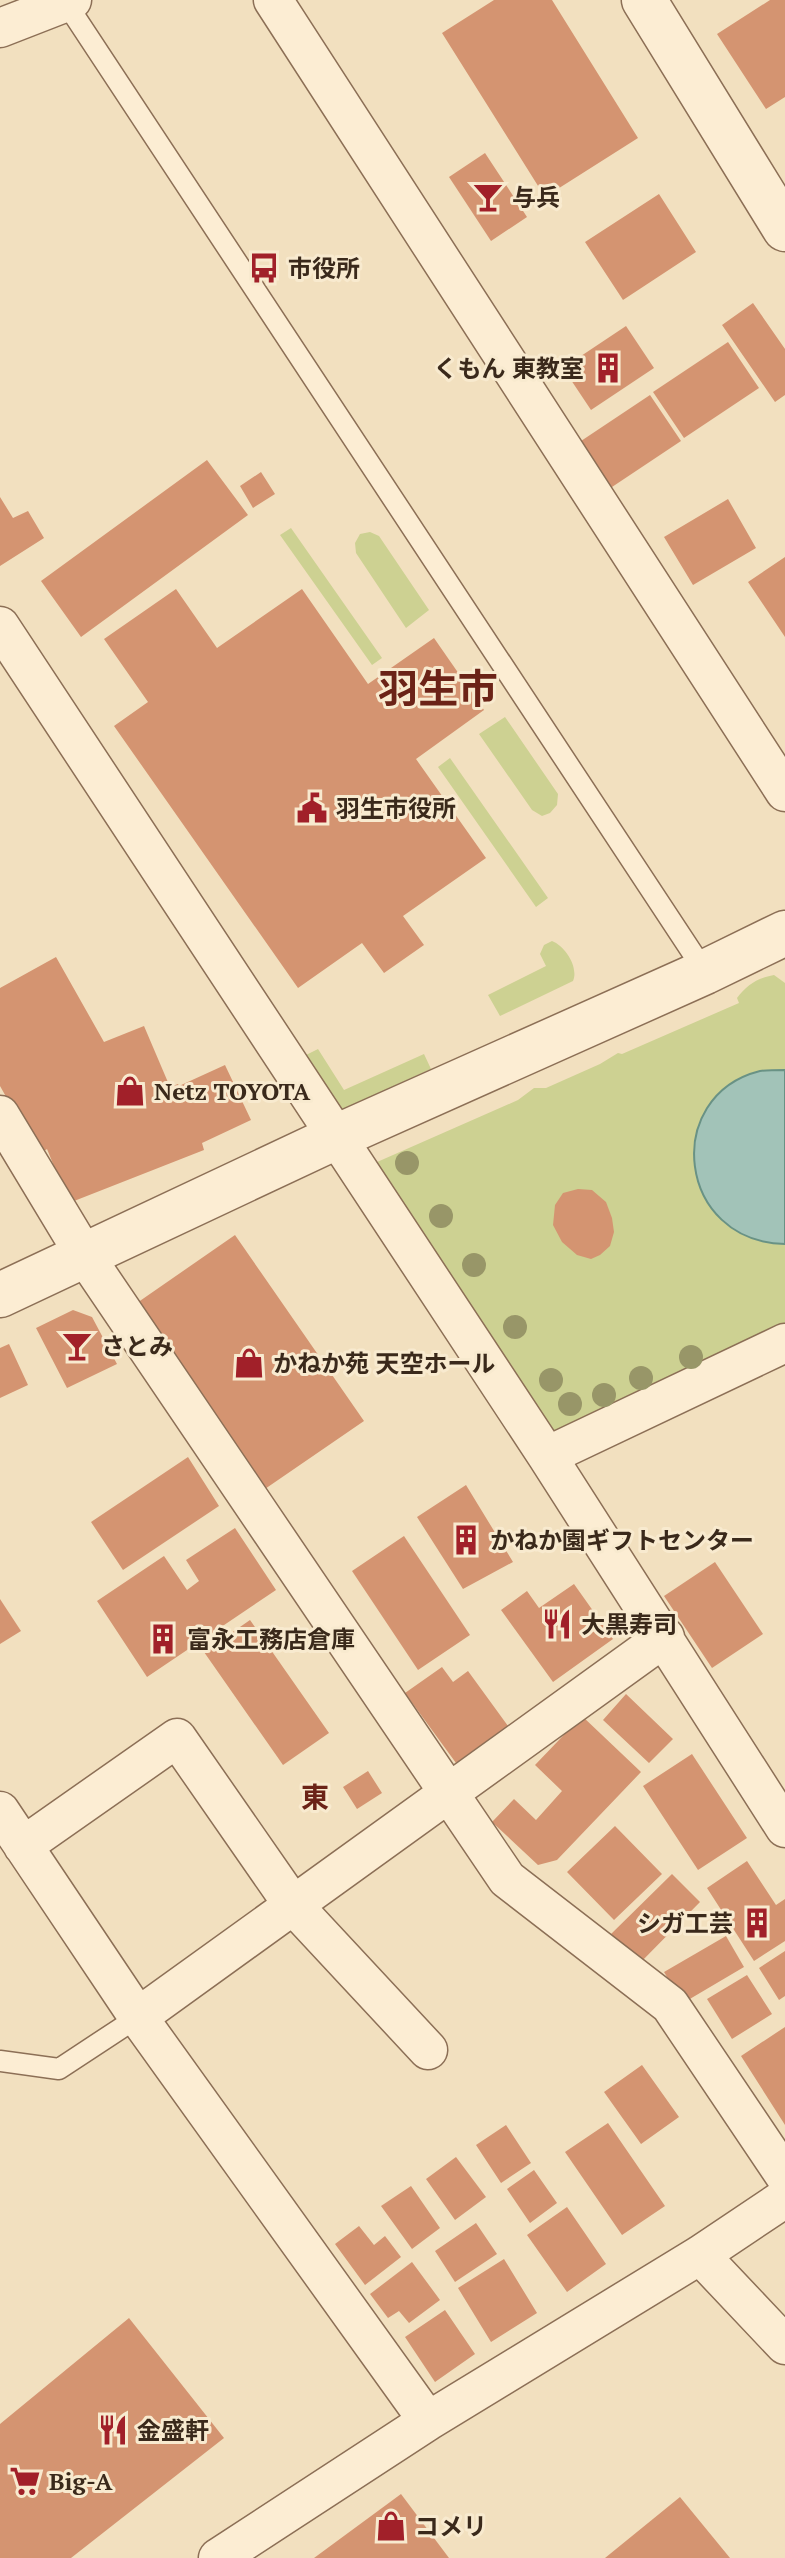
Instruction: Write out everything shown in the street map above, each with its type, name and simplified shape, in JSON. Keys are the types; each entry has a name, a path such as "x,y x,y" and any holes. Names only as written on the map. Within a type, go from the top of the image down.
{"street":[{"path":"273,0 785,792"},
{"path":"644,0 785,229"},
{"path":"0,28 69,1"},
{"path":"0,626 547,1456 785,1828"},
{"path":"0,1295 336,1137 705,972 785,933"},
{"path":"0,1115 85,1256 507,1879 670,2005 785,2176"},
{"path":"547,1456 785,1343"},
{"path":"138,2017 665,1637"},
{"path":"23,1846 177,1738 293,1905 428,2050"},
{"path":"0,1811 138,2017 428,2421"},
{"path":"218,2558 428,2421 700,2255 785,2198"},
{"path":"700,2255 785,2345"}],"lane":[{"path":"69,1 705,972"},
{"path":"0,2061 59,2069 138,2017"}],"green space":[{"path":"291,528 382,658 372,665 280,535"},
{"path":"370,532 379,536 429,610 406,628 356,553 355,543 360,534"},
{"path":"505,717 558,794 557,805 550,813 542,816 532,810 479,734"},
{"path":"450,758 548,898 536,907 438,767"},
{"path":"552,941 562,947 570,958 574,970 573,981 500,1016 488,995 546,966 540,954 544,945"},
{"path":"774,975 785,983 785,1330 558,1438 368,1166 518,1100 534,1088 546,1088 618,1053 622,1054 739,1003 737,998 749,986"},
{"path":"318,1049 344,1090 424,1054 431,1069 339,1111 304,1056"}],"water":[{"path":"785,1070 785,1244 749,1237 722,1220 704,1195 695,1166 696,1136 707,1108 728,1086 760,1071"}],"building":[{"path":"494,0 552,0 638,138 545,197 442,33"},
{"path":"770,0 785,0 785,97 766,109 717,34"},
{"name":"与兵","path":"485,153 527,217 491,241 449,177"},
{"path":"659,194 696,252 623,300 585,242"},
{"path":"753,303 785,349 785,395 775,402 722,325"},
{"name":"くもん 東教室","path":"626,326 654,368 591,410 563,368"},
{"path":"728,342 759,388 684,438 653,392"},
{"path":"650,395 681,441 606,491 575,445"},
{"path":"207,460 248,515 81,637 41,581"},
{"path":"261,472 275,494 253,508 240,486"},
{"path":"0,497 13,518 28,511 44,538 0,566"},
{"path":"728,499 756,548 693,585 664,537"},
{"path":"785,557 785,637 748,582"},
{"name":"羽生市役所","path":"176,589 217,648 302,589 368,684 434,638 484,710 416,759 486,858 403,916 424,945 384,973 362,943 298,988 114,726 148,702 104,639"},
{"path":"56,957 104,1042 144,1026 170,1087 179,1086 225,1065 251,1120 202,1143 204,1150 69,1203 47,1149 39,1155 0,1086 0,988"},
{"path":"578,1189 592,1190 606,1202 612,1218 614,1232 610,1246 591,1259 577,1255 562,1242 553,1225 555,1205 563,1193"},
{"name":"かねか苑 天空ホール","path":"235,1235 364,1421 262,1491 134,1305"},
{"name":"さとみ","path":"73,1310 92,1317 117,1364 67,1388 36,1328"},
{"path":"9,1344 28,1385 0,1398 0,1348"},
{"path":"188,1457 219,1506 123,1570 91,1522"},
{"name":"かねか園ギフトセンター","path":"466,1485 513,1562 463,1589 417,1517"},
{"name":"富永工務店倉庫","path":"235,1528 276,1590 147,1677 97,1601 164,1556 187,1590 199,1581 186,1560"},
{"path":"404,1536 470,1635 418,1670 352,1571"},
{"path":"715,1562 763,1634 712,1668 664,1596"},
{"name":"大黒寿司","path":"574,1584 613,1639 553,1682 501,1610 527,1591 539,1608"},
{"path":"0,1599 21,1631 0,1644"},
{"path":"250,1620 329,1733 283,1765 204,1652"},
{"path":"442,1667 453,1682 468,1671 508,1726 456,1763 405,1693"},
{"path":"626,1694 673,1739 649,1763 603,1720"},
{"path":"582,1716 641,1772 557,1860 538,1865 492,1822 514,1799 536,1820 562,1791 535,1765"},
{"path":"692,1754 747,1838 698,1870 643,1786"},
{"path":"368,1771 382,1793 357,1809 343,1787"},
{"path":"615,1826 662,1874 614,1920 567,1872"},
{"name":"シガ工芸","path":"747,1861 776,1905 785,1899 785,1941 754,1961 707,1888"},
{"path":"672,1874 700,1902 639,1964 610,1935"},
{"path":"726,1936 744,1967 683,2003 664,1972"},
{"path":"785,1951 785,1996 779,2000 759,1968"},
{"path":"747,1975 772,2014 732,2039 707,1999"},
{"path":"785,2027 785,2125 741,2056"},
{"path":"642,2065 679,2117 641,2144 604,2092"},
{"path":"608,2123 665,2206 622,2235 565,2152"},
{"path":"506,2125 531,2163 501,2183 476,2145"},
{"path":"456,2157 486,2197 455,2220 426,2179"},
{"path":"534,2170 557,2203 530,2223 507,2189"},
{"path":"411,2186 440,2228 412,2249 381,2206"},
{"path":"567,2207 606,2264 567,2292 527,2235"},
{"path":"476,2223 497,2254 455,2282 435,2251"},
{"path":"359,2226 374,2245 385,2236 401,2257 365,2285 335,2244"},
{"path":"504,2259 537,2313 491,2342 458,2288"},
{"path":"412,2262 440,2300 409,2323 399,2311 388,2318 370,2294"},
{"path":"445,2310 475,2354 435,2382 405,2337"},
{"name":"金盛軒","path":"129,2318 224,2438 71,2558 0,2558 0,2424"},
{"name":"コメリ","path":"401,2494 449,2558 314,2558"},
{"path":"680,2497 730,2558 605,2558"}],"place":[{"name":"与兵","path":"488,197"},
{"name":"市役所","path":"264,268"},
{"name":"くもん 東教室","path":"608,368"},
{"name":"羽生市役所","path":"312,808"},
{"name":"Netz TOYOTA","path":"130,1091"},
{"name":"さとみ","path":"77,1346"},
{"name":"かねか苑 天空ホール","path":"249,1363"},
{"name":"かねか園ギフトセンター","path":"466,1540"},
{"name":"大黒寿司","path":"557,1624"},
{"name":"富永工務店倉庫","path":"163,1639"},
{"name":"シガ工芸","path":"757,1923"},
{"name":"金盛軒","path":"113,2430"},
{"name":"Big-A","path":"25,2481"},
{"name":"コメリ","path":"391,2526"}],"district":[{"name":"羽生市","path":"438,687"},
{"name":"東","path":"315,1796"}]}
